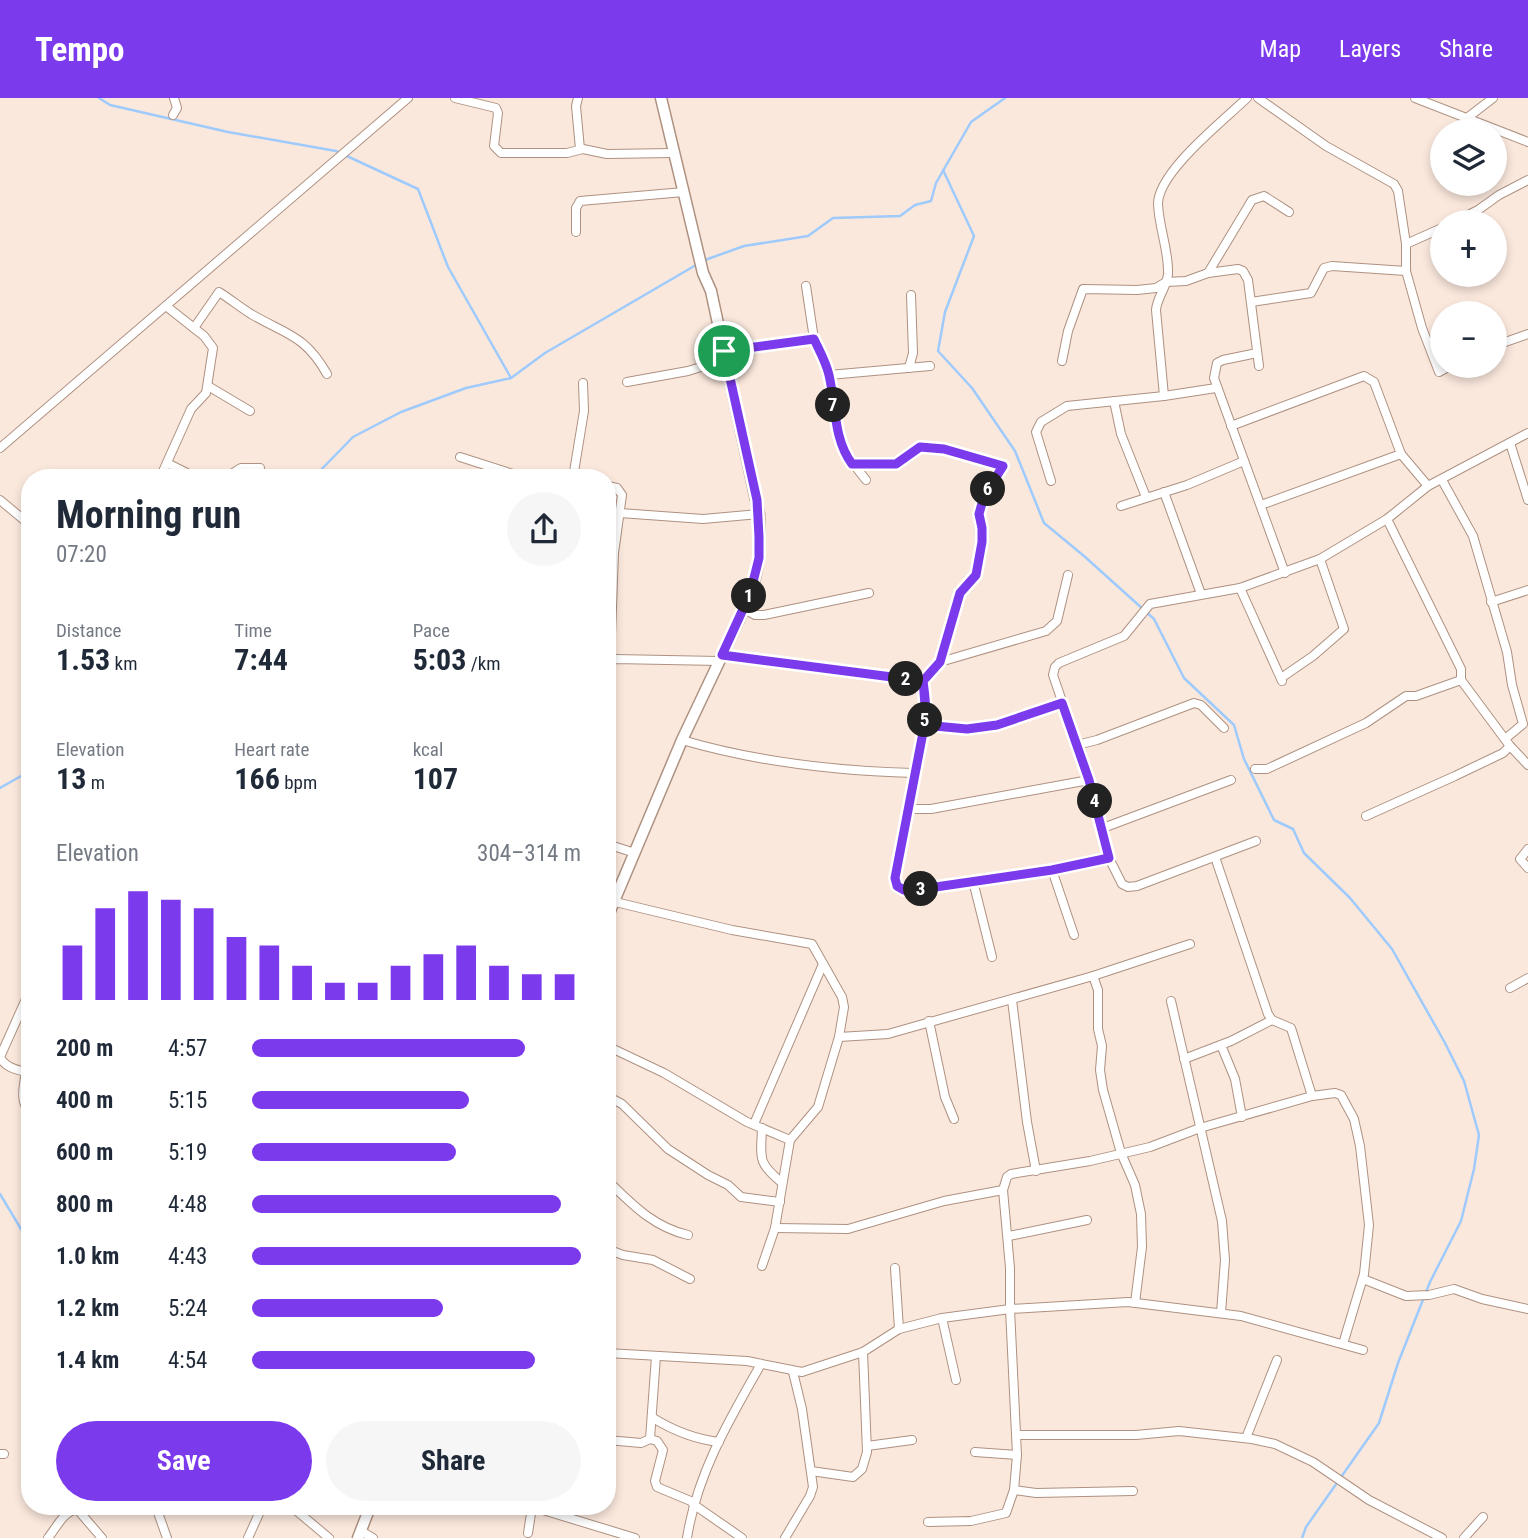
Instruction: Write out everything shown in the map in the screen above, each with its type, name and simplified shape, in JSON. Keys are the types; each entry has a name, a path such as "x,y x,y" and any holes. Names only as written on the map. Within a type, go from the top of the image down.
{"main road":[{"path":"616,891 635,853 682,740 744,610 759,558 759,514 710,291 697,250 661,98"},
{"path":"359,1535 367,1515"}],"street":[{"path":"173,115 177,108 174,98"},
{"path":"0,448 408,98"},
{"path":"455,98 496,108 498,113 494,146 500,153 567,153 580,149 607,154 673,153"},
{"path":"578,98 576,106 580,149"},
{"path":"1164,396 1156,310 1166,282 1167,256 1158,207 1161,188 1178,164 1247,98"},
{"path":"1258,98 1326,146 1394,184 1400,200 1406,244 1406,271 1430,350"},
{"path":"1415,98 1528,142"},
{"path":"1467,118 1493,98"},
{"path":"1478,210 1528,180"},
{"path":"576,232 576,208 580,201 684,192"},
{"path":"1208,273 1252,200 1264,196 1289,212"},
{"path":"1406,244 1430,233"},
{"path":"1251,302 1311,293 1324,268 1332,266 1406,271"},
{"path":"1062,361 1068,331 1083,289 1156,288 1166,282 1186,281 1208,273 1238,269 1243,271 1248,280 1259,366"},
{"path":"806,286 814,339 829,375 836,423 845,453 866,480"},
{"path":"194,328 219,292 250,313 300,339 315,353 327,374"},
{"path":"909,368 913,352 911,295"},
{"path":"164,469 191,409 206,393 213,348 194,328 166,306"},
{"path":"1507,341 1528,334"},
{"path":"627,382 688,372 725,355 814,339"},
{"path":"1258,353 1223,359 1217,363 1214,369 1216,388 1285,573"},
{"path":"829,375 930,366"},
{"path":"1231,426 1364,376 1374,382 1401,454 1428,486"},
{"path":"574,469 584,411 583,383"},
{"path":"208,386 250,411"},
{"path":"1051,481 1036,432 1041,422 1067,406 1216,388"},
{"path":"1114,401 1121,434 1146,497"},
{"path":"1256,841 1137,886 1128,887 1122,884 1109,858 1089,780 1053,674 1055,667 1124,636 1150,604 1240,588 1320,559 1387,519 1428,486 1528,433"},
{"path":"1510,443 1528,500"},
{"path":"852,464 896,464 920,447 944,449 1003,466 984,496 979,514 982,542 976,575 960,593 940,662 923,681 926,704 924,725 895,878 897,886 904,890 915,890 1052,870 1109,858"},
{"path":"1261,505 1401,454"},
{"path":"460,457 497,469"},
{"path":"1121,506 1244,461"},
{"path":"167,463 179,469"},
{"path":"239,469 260,468"},
{"path":"1366,816 1503,752 1507,742 1525,722 1512,685 1507,652 1473,536 1442,480"},
{"path":"616,489 620,491 620,513 616,526"},
{"path":"1164,492 1201,594"},
{"path":"0,500 21,518"},
{"path":"620,513 703,519 759,514"},
{"path":"1387,519 1461,670 1461,680 1507,742 1528,765"},
{"path":"1240,588 1282,680 1344,629 1320,559"},
{"path":"940,662 1046,631 1057,621 1068,575"},
{"path":"1491,602 1528,590"},
{"path":"744,610 755,615 764,615 869,593"},
{"path":"616,659 721,658 923,681"},
{"path":"1255,769 1267,769 1366,723 1406,696 1416,696 1461,680"},
{"path":"924,725 967,729 997,725 1062,703"},
{"path":"1077,745 1194,703 1201,705 1224,728"},
{"path":"682,740 714,750 845,771 914,773"},
{"path":"908,809 931,809 1089,780"},
{"path":"1103,828 1231,780"},
{"path":"616,847 635,853"},
{"path":"1528,849 1520,859 1528,868"},
{"path":"1215,857 1272,1020 1291,1028 1312,1096"},
{"path":"1052,870 1074,935"},
{"path":"973,881 992,957"},
{"path":"616,902 732,930 812,944 842,997 844,1007 839,1037 818,1107 790,1140 775,1228 762,1266"},
{"path":"839,1037 880,1035 1012,1000 1190,944"},
{"path":"782,1182 764,1167 758,1126 823,964"},
{"path":"1093,976 1098,990 1098,1030 1102,1051 1100,1070 1121,1153 1135,1185 1141,1214 1142,1247 1135,1303"},
{"path":"1510,988 1528,978"},
{"path":"1012,1000 1027,1122 1036,1171"},
{"path":"1171,1001 1222,1222 1225,1260 1221,1314"},
{"path":"21,1010 0,1056 3,1063 21,1071"},
{"path":"1184,1059 1221,1045 1272,1020"},
{"path":"929,1021 945,1097 954,1119"},
{"path":"0,1027 12,1030"},
{"path":"1221,1045 1235,1079 1242,1117"},
{"path":"616,1050 664,1073 758,1126 790,1140"},
{"path":"929,1522 971,1521 1006,1513 1014,1490 1017,1435 1009,1236 1003,1191 1007,1177 1011,1174 1150,1147 1200,1128 1312,1096 1335,1093 1341,1095 1354,1119 1360,1146 1369,1225 1363,1279 1343,1344"},
{"path":"616,1101 668,1149 730,1186 741,1197 780,1202"},
{"path":"616,1189 640,1212 670,1231 688,1235"},
{"path":"775,1228 848,1229 944,1201 1003,1191"},
{"path":"1009,1236 1087,1220"},
{"path":"616,1252 653,1260 690,1279"},
{"path":"895,1268 899,1329"},
{"path":"1363,1279 1406,1296 1429,1295 1454,1289 1482,1299 1528,1308"},
{"path":"616,1354 747,1361 802,1372 828,1366 863,1352 899,1329 942,1318 1010,1309 1135,1303 1241,1317 1363,1350"},
{"path":"942,1318 956,1380"},
{"path":"811,1471 853,1477 862,1469 867,1446 863,1352"},
{"path":"616,1441 646,1443 651,1436 656,1356"},
{"path":"1246,1438 1277,1360"},
{"path":"687,1538 693,1503 719,1442 761,1364"},
{"path":"785,1538 813,1488 801,1401 793,1372"},
{"path":"653,1418 671,1430 698,1439 719,1442"},
{"path":"651,1436 671,1430"},
{"path":"1017,1435 1136,1435 1179,1431 1275,1444 1313,1462 1377,1504 1442,1538"},
{"path":"651,1436 663,1450 655,1482 657,1487 693,1503 742,1538"},
{"path":"867,1446 912,1440"},
{"path":"975,1452 1017,1455"},
{"path":"1014,1490 1036,1493 1133,1491"},
{"path":"48,1538 65,1515"},
{"path":"82,1515 102,1538"},
{"path":"159,1515 167,1538"},
{"path":"248,1538 258,1515"},
{"path":"302,1515 329,1538"},
{"path":"528,1533 531,1515"},
{"path":"559,1515 635,1538"},
{"path":"1464,1538 1482,1517"},
{"path":"359,1535 373,1538"}],"waterway":[{"path":"99,98 110,105 228,132 336,151 418,189 448,267 511,378"},
{"path":"705,260 744,246 808,236 833,218 900,216 915,205 931,201 936,183 971,122 1005,98"},
{"path":"943,170 974,236 945,312 938,351 972,388 1015,451 1044,523 1154,619 1184,678 1234,725 1244,759 1274,820 1293,829 1304,853 1350,898 1392,949 1464,1081 1479,1135 1461,1221 1430,1282 1398,1363 1379,1423 1306,1527 1302,1538"},
{"path":"322,469 353,437 401,412 466,388 511,378 545,353 696,265"},
{"path":"0,788 21,776"},
{"path":"0,1194 21,1229"}],"route":[{"path":"724,351 757,500 759,558 744,610 722,655 923,681 926,717 914,773 895,878 897,886 904,890 915,890 1052,870 1109,858 1089,780 1062,703 997,725 967,729 924,725 926,717 926,704 923,681 940,662 960,593 976,575 982,542 979,514 984,496 1003,466 944,449 920,447 896,464 852,464 845,453 836,423 829,375 814,339 724,351"}]}
